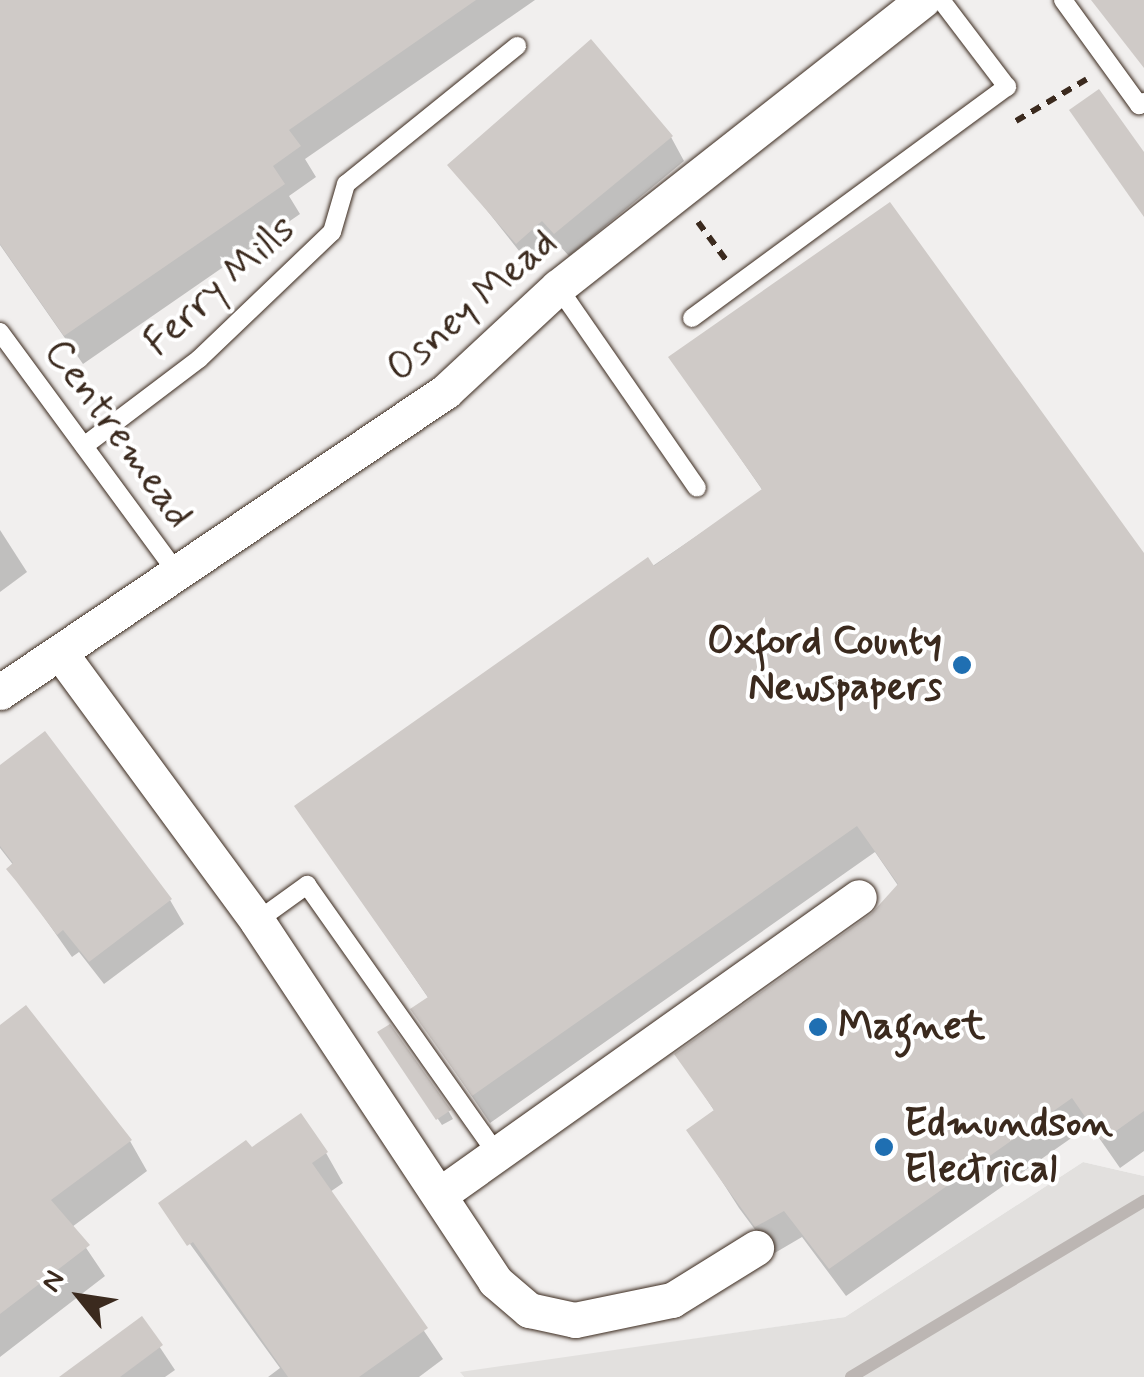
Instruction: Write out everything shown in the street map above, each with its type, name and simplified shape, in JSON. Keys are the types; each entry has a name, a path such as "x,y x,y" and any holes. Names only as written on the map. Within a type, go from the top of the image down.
{"street":[{"name":"Osney Mead","path":"0,692 179,577 446,391 558,286 923,0"},
{"path":"61,654 258,920 442,1193 470,1251 495,1281 530,1310 575,1320 672,1300 756,1248"},
{"path":"442,1193 858,898"}],"lane":[{"path":"692,318 1007,88 941,0"},
{"path":"1062,0 1139,105 1144,102"},
{"name":"Ferry Mills","path":"84,446 199,359 332,232 346,184 516,46"},
{"path":"558,286 697,488"},
{"name":"Centremead","path":"0,332 179,577"},
{"path":"258,920 307,885 497,1154"}],"shaded area":[{"path":"0,0 1144,0 1144,1176 1083,1162 845,1317 461,1373 464,1377 0,1377"},
{"path":"1083,1162 1144,1176 1144,1377 464,1377 460,1372 845,1317"}],"building":[{"path":"0,0 476,0 289,130 301,146 273,166 285,184 64,336 0,244"},
{"path":"1091,0 1144,0 1144,68"},
{"path":"591,39 673,136 554,234 542,221 516,244 447,165"},
{"path":"1099,89 1144,152 1144,217 1069,110"},
{"path":"890,202 1144,553 1144,1111 1102,1141 1072,1098 829,1269 784,1211 755,1227 720,1179 686,1130 714,1110 674,1054 871,914 898,884 857,826 472,1096 410,1009 428,997 294,806 648,557 654,566 762,489 668,357"},
{"path":"45,731 172,899 89,962 63,930 57,935 6,869 13,863 0,846 0,765"},
{"path":"26,1005 132,1140 51,1200 90,1245 0,1314 0,1025"},
{"path":"390,1024 451,1110 436,1120 377,1032"},
{"path":"301,1113 328,1152 312,1163 428,1328 359,1377 288,1377 193,1242 187,1246 158,1203 246,1140 252,1147"},
{"path":"142,1316 163,1345 120,1377 59,1377"}],"waterway":[{"path":"851,1377 1144,1201"}],"place":[{"name":"Oxford County Newspapers","path":"962,665"},
{"name":"Magnet","path":"818,1027"},
{"name":"Edmundson Electrical","path":"884,1147"}]}
